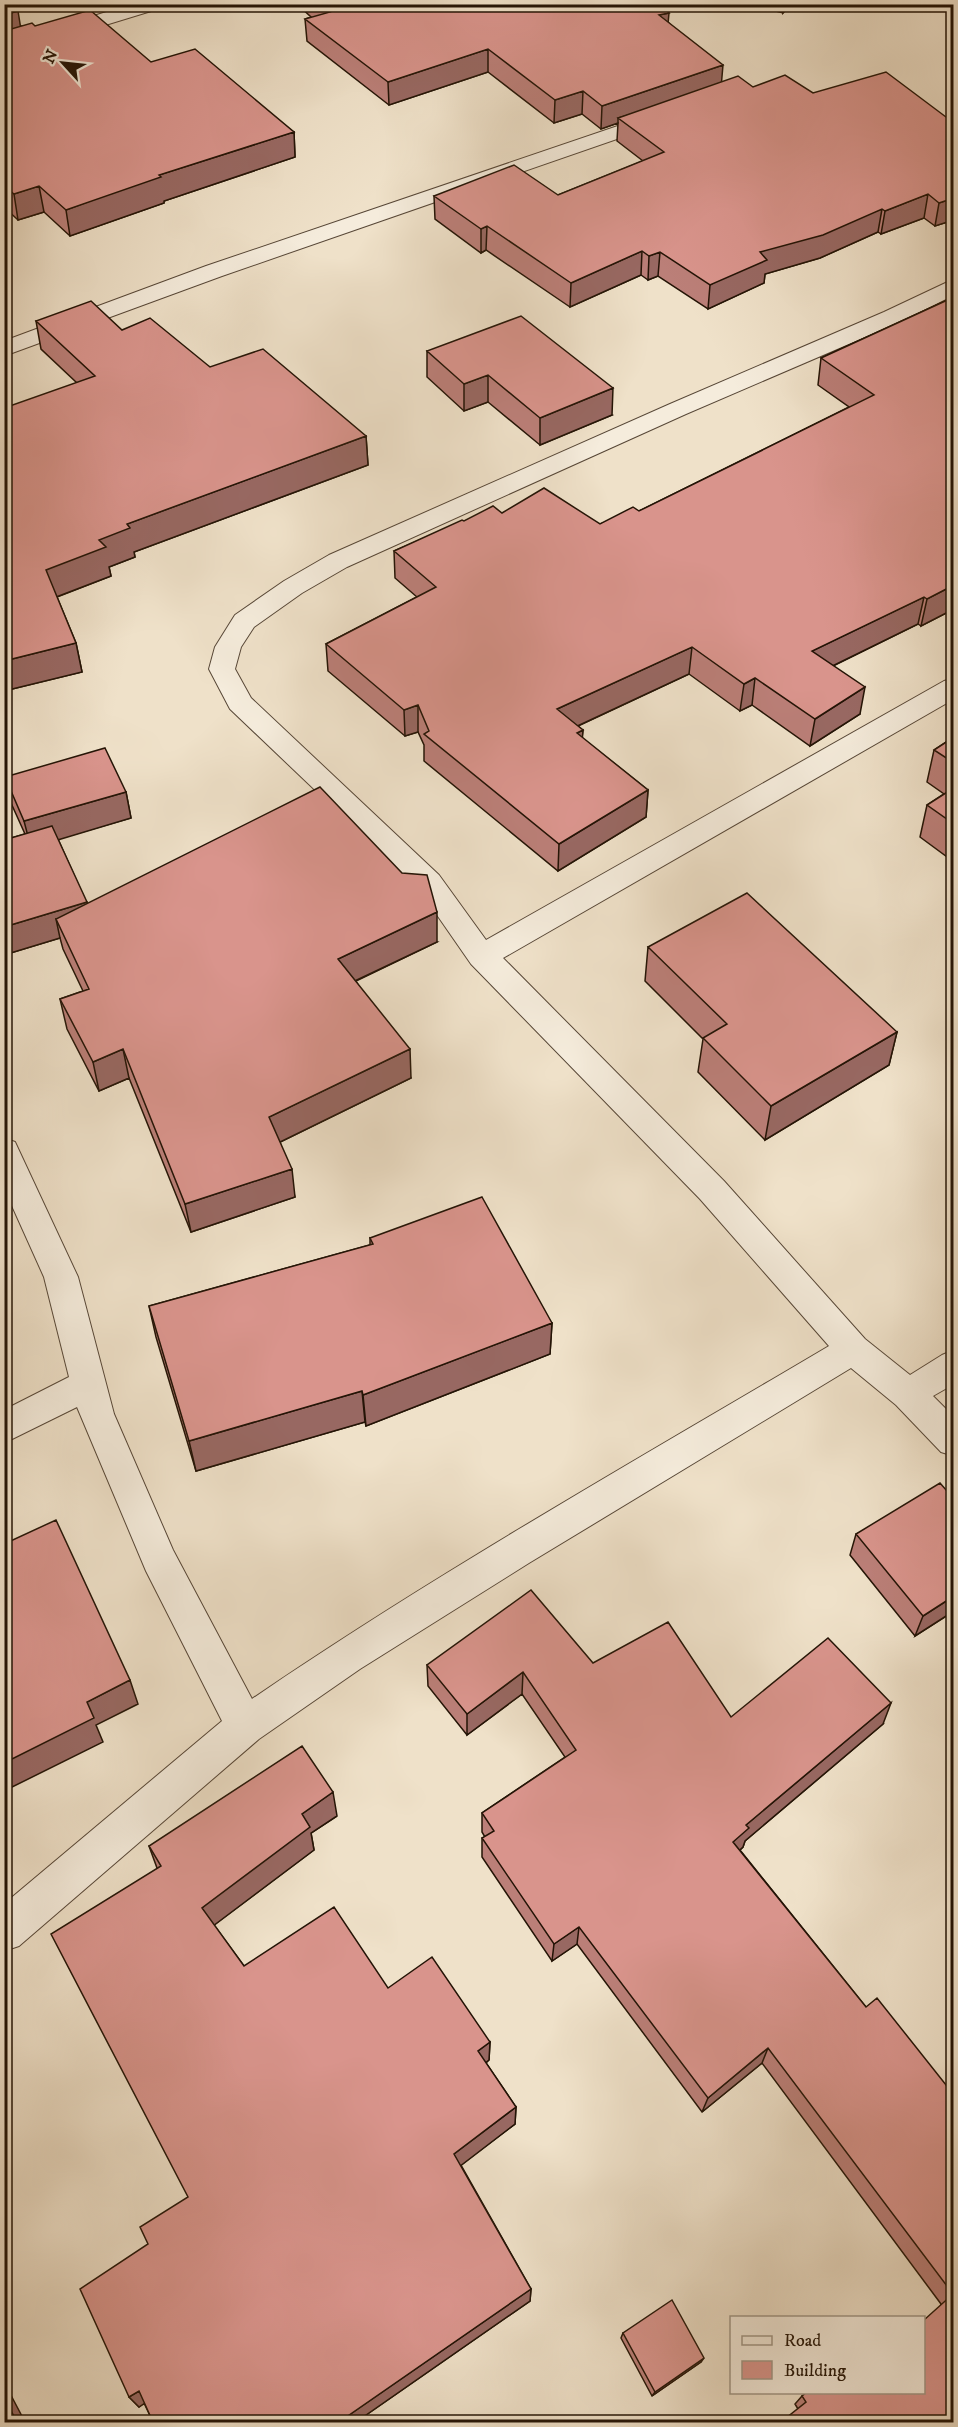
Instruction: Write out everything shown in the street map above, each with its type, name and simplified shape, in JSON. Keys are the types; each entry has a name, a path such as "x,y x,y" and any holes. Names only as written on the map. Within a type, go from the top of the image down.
{"street":[{"path":"4,50 154,4"},
{"path":"4,349 214,271 683,109"},
{"path":"954,286 892,317 678,409 338,561 293,587 244,621 228,647 222,669 240,703 429,882 482,956 712,1190 853,1349 908,1394 954,1441"},
{"path":"482,956 954,687"},
{"path":"4,1151 61,1277 96,1414 159,1558 245,1726"},
{"path":"4,1931 245,1726 347,1656 516,1551 853,1349"},
{"path":"908,1394 954,1365"},
{"path":"4,1428 87,1385"}],"building":[{"path":"4,4 10,4 18,11 4,15"},
{"path":"321,4 658,4 669,13 659,15 723,65 602,106 583,91 555,100 488,49 388,82 305,19 330,12"},
{"path":"90,10 151,62 195,49 294,132 159,175 161,177 66,210 39,186 14,194 4,186 4,31 32,23 35,26"},
{"path":"886,72 954,123 954,198 939,203 928,194 885,211 882,209 823,235 760,252 767,260 710,285 660,252 649,256 642,251 571,283 487,226 481,229 434,196 514,165 558,195 664,152 618,118 738,76 753,87 785,75 813,93"},
{"path":"954,297 954,585 812,651 865,687 815,719 755,678 744,684 692,647 557,709 583,730 577,733 648,790 559,844 424,734 429,731 418,705 404,710 326,644 436,587 394,551 493,506 502,513 544,488 600,524 633,507 639,511 874,395 821,358"},
{"path":"91,301 122,330 150,318 210,367 263,349 366,436 127,524 130,528 99,540 106,547 46,570 76,643 4,661 4,408 95,376 36,321"},
{"path":"521,316 613,388 540,418 488,375 464,384 427,351"},
{"path":"954,737 954,763 934,750"},
{"path":"105,748 126,792 24,821 5,777"},
{"path":"954,783 954,824 927,805 952,789 949,786"},
{"path":"320,787 402,873 427,875 437,912 338,959 410,1049 269,1117 292,1169 185,1204 123,1049 93,1062 60,999 89,989 56,919"},
{"path":"52,826 87,902 4,927 4,840"},
{"path":"747,893 897,1032 771,1106 703,1038 727,1024 648,947"},
{"path":"482,1197 552,1323 363,1395 362,1391 189,1441 149,1306 373,1244 370,1238"},
{"path":"940,1483 954,1499 954,1596 923,1616 856,1534"},
{"path":"56,1520 130,1680 87,1702 94,1718 4,1763 4,1544"},
{"path":"531,1590 593,1663 668,1622 731,1717 828,1638 891,1703 746,1825 749,1828 733,1842 866,2007 877,1998 954,2095 954,2422 781,2422 806,2402 802,2396 804,2394 925,2394 925,2319 953,2294 768,2048 708,2098 579,1927 554,1944 482,1838 494,1831 482,1813 576,1750 523,1672 467,1714 427,1665"},
{"path":"302,1746 333,1792 302,1814 310,1827 202,1908 244,1966 334,1907 388,1988 432,1957 490,2042 478,2051 516,2107 454,2154 531,2289 339,2422 153,2422 139,2391 129,2397 80,2289 148,2244 140,2227 188,2197 51,1934 161,1866 149,1846"},
{"path":"672,2300 704,2358 655,2392 623,2333"},
{"path":"4,2398 17,2422 4,2422"}]}
